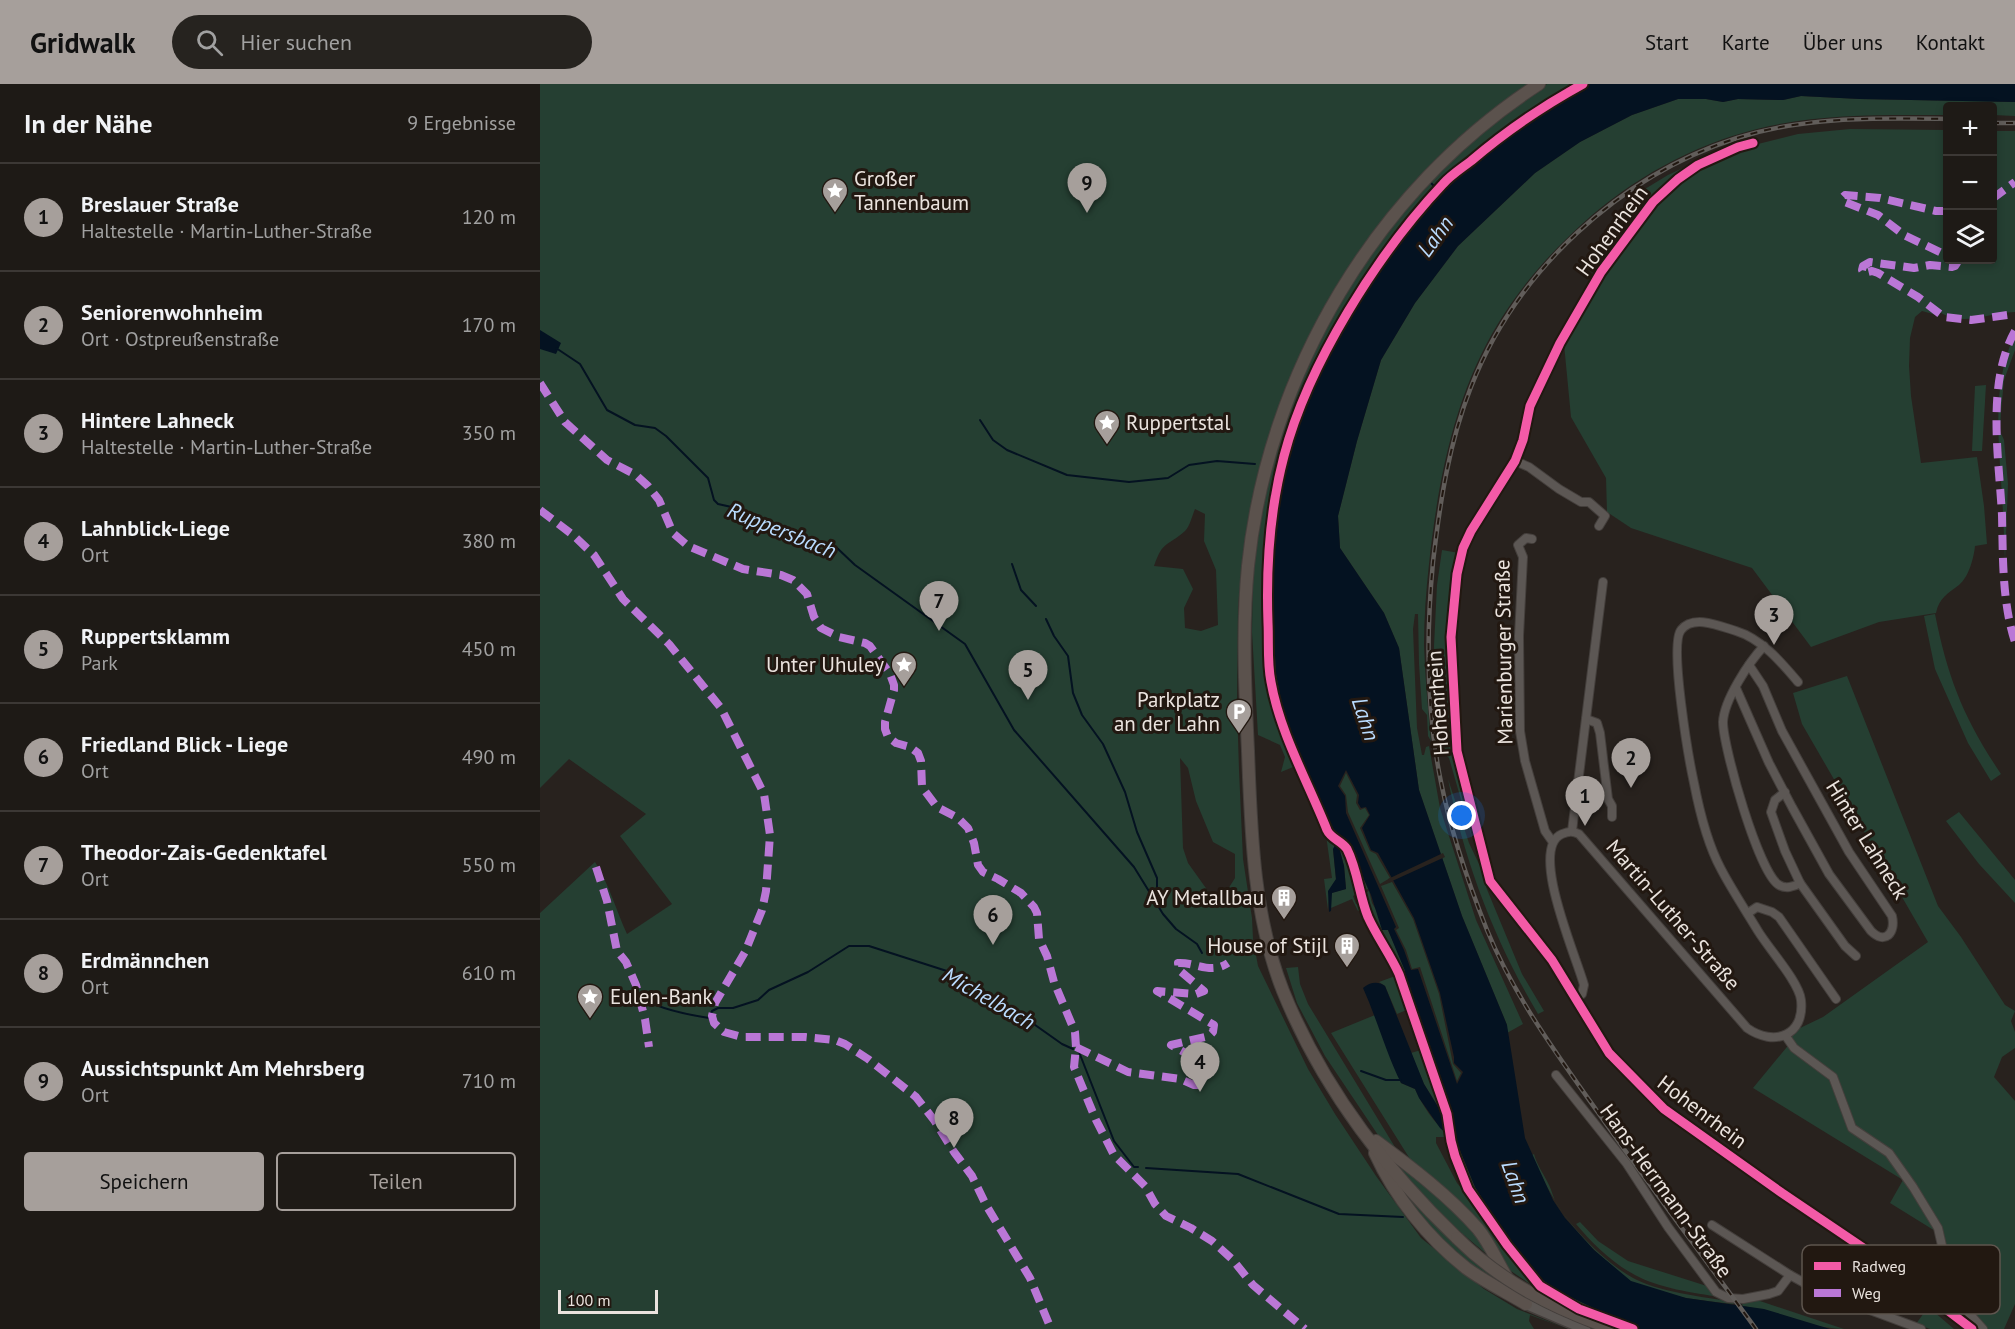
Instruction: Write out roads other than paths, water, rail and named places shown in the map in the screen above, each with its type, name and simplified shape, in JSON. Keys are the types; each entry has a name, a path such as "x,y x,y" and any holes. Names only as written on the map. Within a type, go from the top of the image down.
{"main road":[{"path":"1539,84 1481,126 1425,178 1399,207 1348,280 1312,345 1284,406 1265,468 1253,534 1246,600 1246,700 1252,844 1260,908 1275,967 1291,1010 1320,1066 1365,1133 1407,1186 1457,1238 1490,1266 1528,1292 1579,1317 1613,1329"},
{"path":"1365,1133 1383,1172 1408,1209 1425,1228 1467,1269 1526,1304"},
{"path":"1365,1133 1439,1191 1477,1229 1526,1304"}],"street":[{"name":"Hohenrhein","path":"1753,143 1710,158 1688,171 1661,193 1601,272 1560,343 1530,406 1523,440 1515,460 1463,548 1457,574 1451,637 1456,742 1490,881 1552,960 1609,1053 1664,1109 1859,1245"},
{"path":"1515,460 1581,502 1589,502 1605,516 1599,526"},
{"name":"Marienburger Straße","path":"1532,539 1526,538 1518,545 1523,557 1519,636 1520,731 1545,831 1552,841"},
{"path":"1576,998 1582,994 1584,985 1550,873 1550,852 1552,841 1557,836 1572,831 1603,582"},
{"path":"1798,682 1777,657 1742,633 1704,622 1691,622 1681,630 1676,640 1694,783 1713,851 1720,868 1801,998 1798,1021 1791,1032 1785,1035 1794,1048 1833,1077 1852,1128 1889,1153 1938,1228 1942,1245"},
{"path":"1764,646 1749,665 1736,688 1725,710 1723,721 1739,792 1762,862 1780,886 1800,884"},
{"name":"Hinter Lahneck","path":"1736,688 1785,792 1829,874 1871,932 1876,937 1884,938 1892,932 1895,926 1892,916 1849,852 1782,731 1763,686 1749,665"},
{"path":"1586,719 1597,723 1600,733 1612,817"},
{"path":"1785,792 1778,797 1772,812 1785,851 1800,884 1845,946 1856,956"},
{"name":"Martin-Luther-Straße","path":"1572,831 1580,834 1747,1028 1758,1036 1772,1038 1785,1035"},
{"path":"1748,913 1757,907 1779,916 1836,999"},
{"name":"Hans-Herrmann-Straße","path":"1556,1075 1627,1164 1668,1227 1716,1292 1728,1298 1743,1299 1769,1294 1778,1291 1790,1275"},
{"name":"Hans-Herrmann-Straße","path":"1712,1225 1802,1282"},
{"path":"1526,1304 1585,1329"},
{"name":"Hans-Herrmann-Straße","path":"1881,1314 1921,1329"},
{"name":"Hohenrhein","path":"1952,1314 1972,1329"},
{"path":"1970,1314 1983,1329"}],"water":[{"name":"Lahn","path":"1588,84 2015,84 2015,102 1801,96 1783,100 1738,99 1723,102 1706,99 1678,99 1632,115 1580,142 1535,173 1458,246 1415,303 1381,360 1338,516 1340,548 1384,613 1399,648 1419,790 1462,916 1507,1025 1525,1138 1553,1200 1565,1218 1594,1250 1631,1281 1686,1298 1764,1309 1830,1329 1637,1329 1562,1293 1541,1279 1512,1245 1475,1187 1457,1143 1440,1128 1415,1089 1401,1083 1396,1072 1363,988 1371,983 1380,983 1385,986 1424,1084 1451,1128 1455,1129 1402,972 1405,971 1388,930 1382,930 1371,895 1347,841 1332,831 1283,711 1276,674 1271,580 1285,463 1295,428 1311,387 1337,336 1396,242 1459,172 1527,119","holes":["1346,770 1359,795 1358,803 1361,808 1366,807 1370,815 1362,828 1371,850 1378,853 1414,918 1440,993 1454,1063 1463,1072 1457,1084 1418,969 1411,970 1394,929 1396,927 1346,813 1345,796 1338,786"]},
{"path":"540,330 561,343 556,354 540,349"},
{"path":"1335,845 1339,847 1344,866 1346,889 1332,893 1331,911 1329,912 1328,891 1336,879 1333,849"}],"waterway":[{"path":"1430,182 1435,187"},
{"name":"Ruppersbach","path":"556,348 580,364 607,410 635,425 655,428 666,436 708,478 714,500 718,504 736,508 748,516 789,534 836,547 855,565 965,644 1014,730 1134,867 1163,914 1176,929 1197,944 1202,953"},
{"path":"980,420 993,440 1007,450 1067,475 1129,482 1168,478 1189,465 1217,461 1255,464"},
{"path":"1012,564 1021,590 1036,606"},
{"path":"1046,619 1054,636 1068,656 1073,693 1082,715 1103,744 1125,792 1137,832 1157,878 1157,894 1153,898"},
{"name":"Michelbach","path":"640,996 663,1007 709,1018 712,1011 718,1008 733,1008 758,1000 769,990 808,972 849,946 869,946 953,973 1004,1003 1062,1044 1073,1049"},
{"name":"Michelbach","path":"1079,1052 1114,1141 1134,1167 1138,1167"},
{"name":"Ruppersbach","path":"1361,1071 1386,1080 1401,1080"},
{"name":"Michelbach","path":"1146,1168 1238,1174 1339,1214 1403,1217"}],"railway":[{"path":"1756,1329 1551,1046 1510,978 1480,912 1450,820 1432,728 1429,617 1433,562 1442,495 1451,451 1471,387 1491,345 1515,304 1544,267 1577,233 1613,203 1652,177 1694,155 1737,138 1763,131 1841,120 1943,119"},
{"path":"1997,123 2015,123"}],"place":[{"name":"Aussichtspunkt Am Mehrsberg","path":"1087,213"},
{"name":"Großer Tannenbaum","path":"835,214"},
{"name":"Ruppertstal","path":"1107,446"},
{"name":"Theodor-Zais-Gedenktafel","path":"939,631"},
{"name":"Hintere Lahneck","path":"1774,645"},
{"name":"Unter Uhuley","path":"904,688"},
{"name":"Ruppertsklamm","path":"1028,700"},
{"name":"Parkplatz an der Lahn","path":"1239,735"},
{"name":"Seniorenwohnheim","path":"1631,788"},
{"name":"Breslauer Straße","path":"1585,826"},
{"name":"AY Metallbau","path":"1284,921"},
{"name":"Friedland Blick - Liege","path":"993,945"},
{"name":"House of Stijl","path":"1347,969"},
{"name":"Eulen-Bank","path":"590,1020"},
{"name":"Lahnblick-Liege","path":"1200,1092"},
{"name":"Erdmännchen","path":"954,1148"}]}
